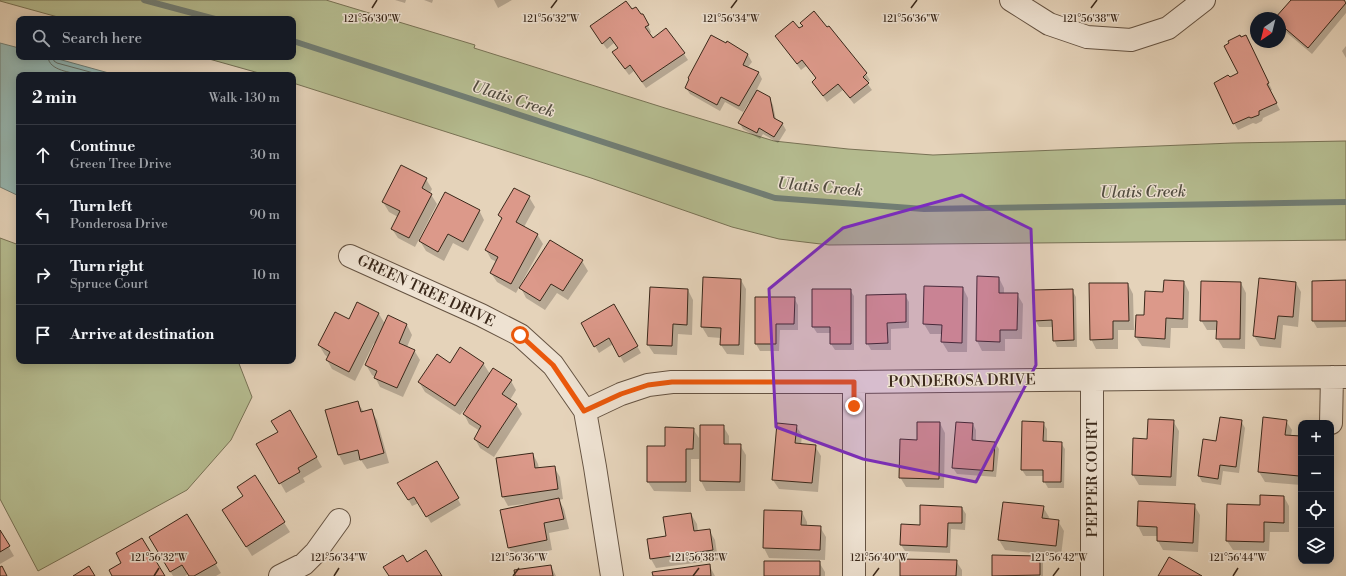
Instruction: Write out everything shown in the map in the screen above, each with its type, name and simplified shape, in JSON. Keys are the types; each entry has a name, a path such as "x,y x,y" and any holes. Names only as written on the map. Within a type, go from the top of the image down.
{"street":[{"path":"1011,0 1049,24 1087,37 1131,40 1168,28 1204,0"},
{"name":"GREEN TREE DRIVE","path":"350,256 481,314 520,335 553,365 584,411 595,467 612,576"},
{"path":"1332,420 1339,377"},
{"name":"PONDEROSA DRIVE","path":"584,411 621,394 648,385 672,382 854,382 1339,377"},
{"name":"PEPPER COURT","path":"1092,380 1092,576"},
{"path":"854,382 854,576"},
{"path":"280,576 304,564 316,552 339,520"}],"highlighted area":[{"path":"962,195 1031,229 1036,365 976,482 863,459 776,427 769,289 843,228"}],"green space":[{"path":"326,0 475,45 474,48 774,141 848,149 933,155 1233,143 1346,141 1346,240 829,245 779,239 732,227 591,178 296,84 296,72 255,72 213,60 296,60 296,16 54,16 0,1"},
{"path":"0,238 16,244 16,364 239,364 252,397 231,440 187,490 38,571 0,499"}],"water":[{"path":"0,43 16,47 16,60 62,60 105,72 16,72 16,195 0,187"}],"building":[{"path":"1291,0 1344,0 1346,3 1308,48 1286,29 1286,12 1280,12"},
{"path":"626,1 632,9 636,7 641,14 643,14 649,25 645,27 653,38 666,28 685,53 642,82 630,65 625,69 612,52 618,48 610,37 602,44 590,26"},
{"path":"814,11 827,27 829,26 867,73 863,77 869,83 850,98 838,84 823,96 812,82 816,78 802,60 797,64 775,36 793,21 799,28 803,26 800,23"},
{"path":"711,35 726,43 727,41 748,54 743,65 759,72 739,106 721,97 717,105 685,88 689,79 688,78"},
{"path":"1240,35 1241,37 1246,35 1250,43 1250,48 1252,48 1269,83 1267,84 1277,103 1259,111 1259,115 1251,118 1249,117 1233,124 1214,83 1228,75 1230,77 1238,73 1224,46 1229,43 1228,41"},
{"path":"757,90 770,97 774,118 783,123 774,137 759,128 757,133 738,123"},
{"path":"401,165 427,178 422,188 432,194 409,238 391,229 400,211 382,202"},
{"path":"514,188 530,196 516,222 538,234 511,284 490,273 498,257 485,250 502,218 498,215"},
{"path":"445,192 480,210 463,242 448,234 438,252 419,241"},
{"path":"550,240 583,260 563,291 551,284 540,301 519,288"},
{"path":"977,276 999,277 999,293 1018,293 1017,330 1000,330 1000,342 976,341"},
{"path":"703,277 741,279 739,345 720,345 721,328 701,327"},
{"path":"1259,278 1296,282 1293,317 1278,316 1275,339 1253,336"},
{"path":"1164,280 1184,281 1183,319 1166,318 1165,339 1135,337 1136,315 1144,315 1145,291 1163,292"},
{"path":"1346,280 1346,321 1312,321 1312,281"},
{"path":"1201,281 1241,282 1240,339 1216,339 1217,321 1200,321"},
{"path":"1089,283 1128,283 1129,321 1113,321 1113,339 1090,340"},
{"path":"924,286 963,287 962,343 941,342 942,325 923,324"},
{"path":"650,287 688,289 687,325 673,324 672,346 647,345"},
{"path":"812,289 851,289 851,344 830,344 830,327 812,327"},
{"path":"1073,289 1074,340 1053,341 1052,320 1034,321 1033,290"},
{"path":"906,294 906,322 887,323 888,343 866,344 866,295"},
{"path":"755,297 795,297 794,324 776,324 776,344 755,344"},
{"path":"357,302 379,313 349,372 326,360 330,352 318,345 335,312 349,319"},
{"path":"614,304 638,346 619,357 609,338 594,347 581,323"},
{"path":"388,315 407,324 399,343 415,350 397,388 374,378 377,371 365,365"},
{"path":"460,347 484,363 455,406 418,382 437,354 450,363"},
{"path":"493,368 512,380 502,394 517,404 488,448 474,439 481,426 463,414"},
{"path":"358,401 361,412 372,409 384,453 360,460 358,450 338,455 325,410"},
{"path":"290,410 317,457 298,468 300,472 279,484 256,444 278,432 271,421"},
{"path":"1220,417 1242,420 1236,467 1220,465 1218,479 1198,476 1203,439 1216,441"},
{"path":"1263,417 1287,420 1285,435 1298,436 1298,476 1258,472"},
{"path":"1148,419 1174,420 1171,477 1132,475 1133,438 1147,439"},
{"path":"1022,421 1044,422 1043,441 1062,442 1061,482 1043,482 1043,470 1021,470"},
{"path":"917,422 940,422 939,479 899,478 900,439 917,440"},
{"path":"956,422 973,423 972,440 995,442 993,471 952,468"},
{"path":"777,423 797,425 795,443 816,445 812,483 772,480"},
{"path":"700,425 724,425 724,444 741,444 740,482 700,481"},
{"path":"665,427 694,428 693,449 686,449 686,482 647,482 647,446 665,446"},
{"path":"533,453 535,468 555,466 558,489 502,497 496,458"},
{"path":"437,461 459,498 426,517 414,497 408,500 397,483"},
{"path":"255,475 285,522 246,547 222,510 243,496 237,487"},
{"path":"1260,495 1284,496 1284,523 1264,522 1264,542 1226,541 1227,504 1260,505"},
{"path":"559,498 564,519 544,523 547,540 508,548 500,510"},
{"path":"1138,501 1195,504 1193,543 1157,541 1157,527 1137,526"},
{"path":"1003,502 1044,506 1042,518 1059,520 1056,546 998,540"},
{"path":"920,505 962,507 962,523 948,523 947,547 900,545 901,524 920,525"},
{"path":"764,510 802,511 801,525 821,526 820,550 763,548"},
{"path":"691,513 694,531 710,529 713,550 650,559 647,539 666,536 663,517"},
{"path":"187,514 217,563 194,576 189,576 182,565 170,572 149,537"},
{"path":"0,530 10,546 0,552"},
{"path":"142,538 165,576 112,576 109,570 121,563 116,553"},
{"path":"426,550 442,576 389,576 383,567 403,555 407,562"},
{"path":"992,555 1040,556 1040,575 992,576"},
{"path":"1169,557 1202,576 1158,576"},
{"path":"900,559 957,560 956,576 900,576"},
{"path":"764,561 820,561 820,576 764,576"},
{"path":"710,564 711,576 653,576 652,572"},
{"path":"551,565 553,576 515,576 514,570"},
{"path":"2,566 7,576 0,576 0,567"},
{"path":"89,566 95,576 73,576"}],"waterway":[{"name":"Ulatis Creek","path":"144,0 204,16"},
{"name":"Ulatis Creek","path":"296,42 775,198 924,209 1346,202"}],"route":[{"path":"520,335 553,365 584,411 621,394 648,385 672,382 854,382 854,406"}]}
